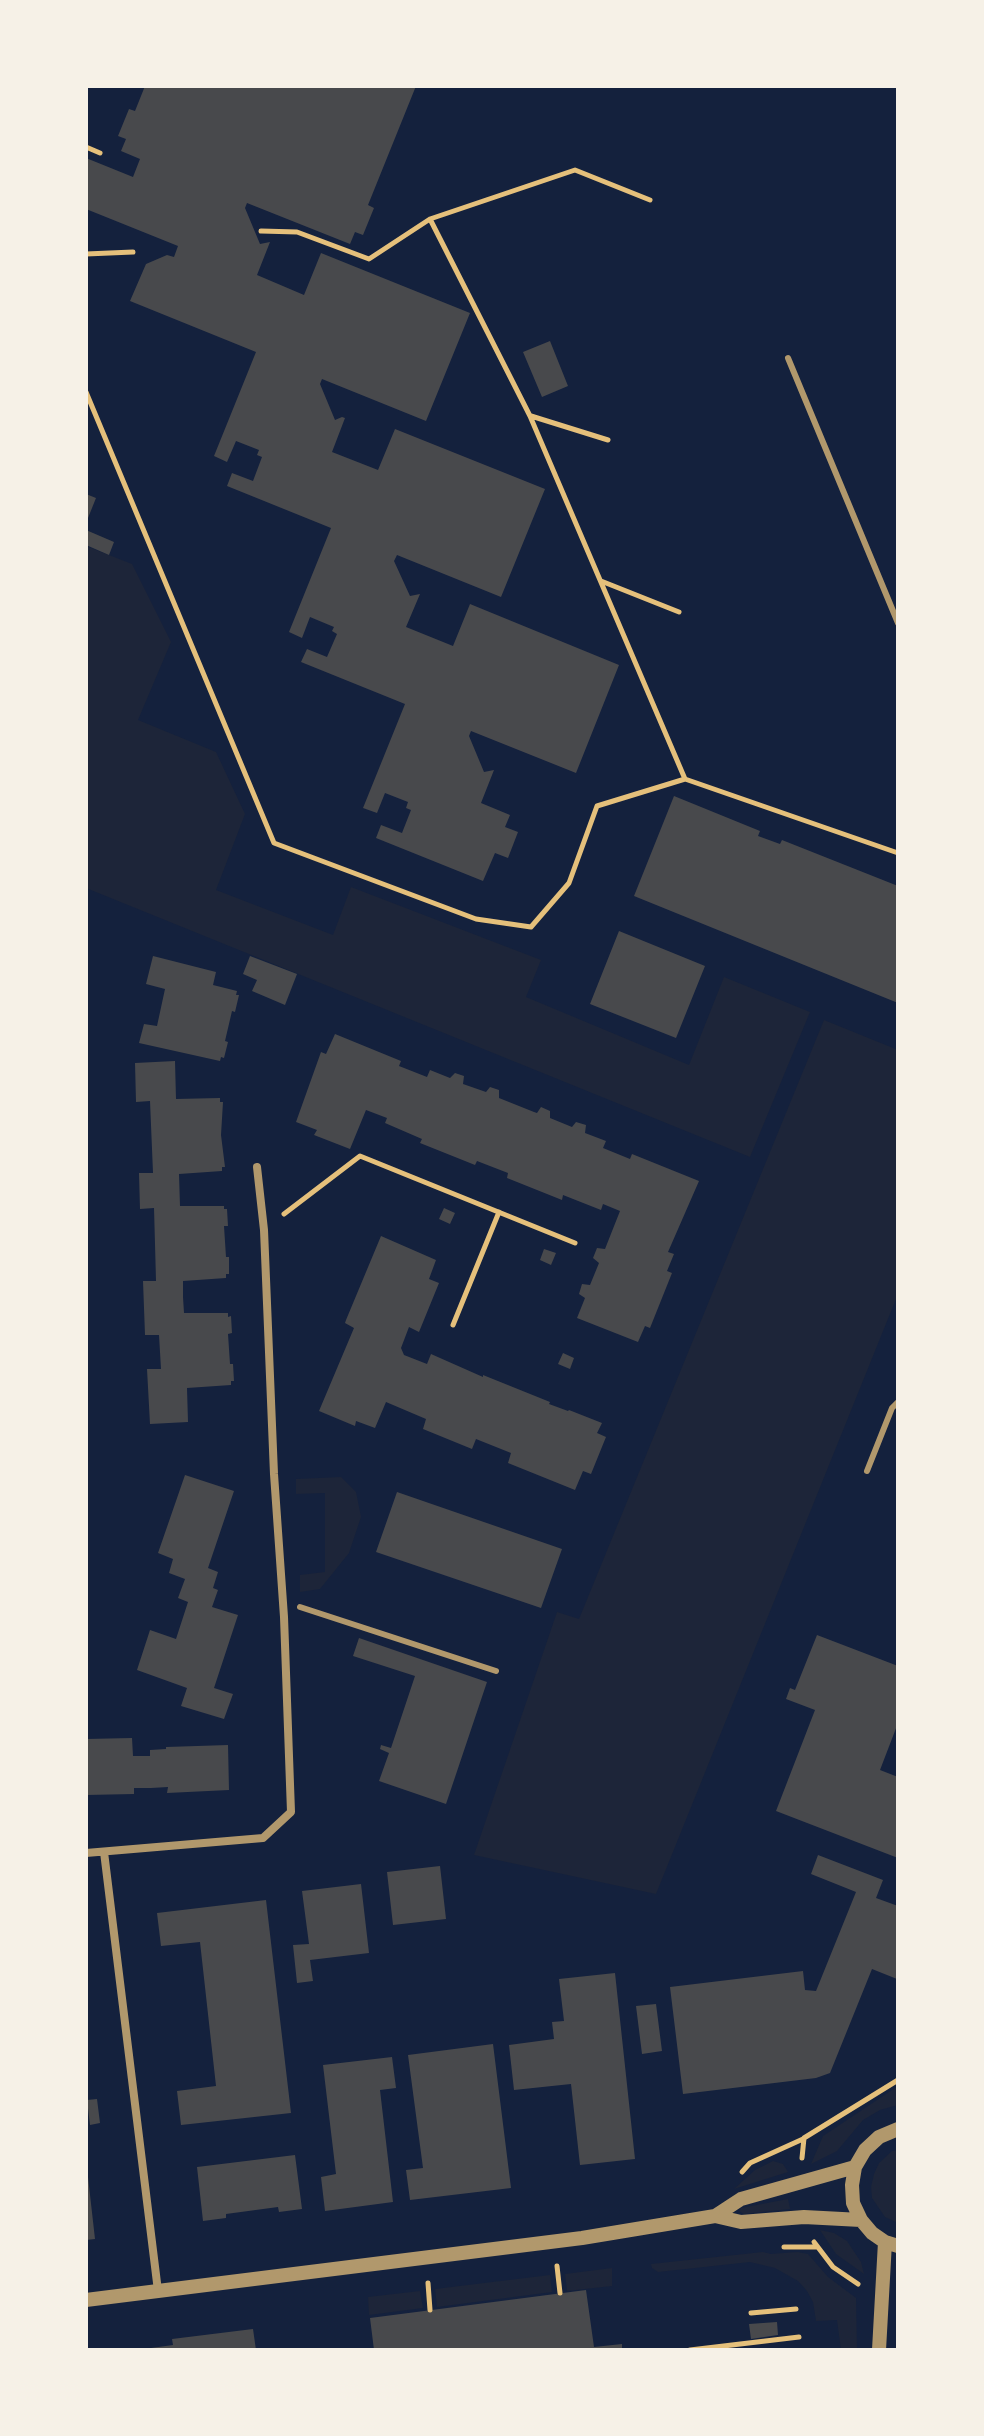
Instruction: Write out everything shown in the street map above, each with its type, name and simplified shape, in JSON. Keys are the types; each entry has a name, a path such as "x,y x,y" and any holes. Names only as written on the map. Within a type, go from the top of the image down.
{"street":[{"path":"86,1853 263,1838 291,1812 264,1230 257,1167"},
{"path":"104,1852 158,2291"},
{"path":"879,2350 891,2244 872,2233 861,2220 853,2203 852,2185 855,2167 865,2150 879,2137 898,2129"},
{"path":"715,2216 741,2199 855,2167"},
{"path":"86,2300 582,2238 715,2216 741,2222 804,2217 861,2220"}],"lane":[{"path":"788,358 898,623"},
{"path":"867,1471 892,1408 898,1402"},
{"path":"300,1607 496,1671"}],"path":[{"path":"86,147 100,153"},
{"path":"261,231 297,232 369,259 430,219 575,170 650,200"},
{"path":"430,219 530,416 685,779"},
{"path":"86,254 133,252"},
{"path":"86,392 274,843 476,919 531,927 569,883 597,806 685,779 898,853"},
{"path":"530,416 608,440"},
{"path":"600,581 679,612"},
{"path":"264,1230 360,1156 575,1243"},
{"path":"453,1325 499,1212"},
{"path":"751,2313 796,2309"},
{"path":"690,2350 799,2337"}],"shaded area":[{"path":"86,546 132,564 171,642 138,720 216,752 245,814 216,890 333,935 351,887 541,960 526,997 689,1065 724,977 810,1012 750,1157 86,888"},
{"path":"824,1020 898,1050 898,1294 656,1894 474,1855 557,1612 579,1619"},
{"path":"341,1477 356,1492 361,1517 349,1553 320,1589 300,1592 300,1575 325,1572 325,1493 296,1494 296,1479"},
{"path":"898,2086 898,2105 880,2110 863,2120 837,2151 811,2164 823,2136"},
{"path":"898,2150 898,2223 885,2217 872,2198 871,2187 879,2163 892,2151"},
{"path":"773,2161 783,2164 788,2172 734,2189 755,2170"},
{"path":"788,2199 790,2209 744,2214 739,2211 741,2208"},
{"path":"820,2230 834,2233 847,2241 861,2262 864,2274 836,2254"},
{"path":"763,2252 808,2254 828,2277 856,2298 857,2350 841,2350 837,2320 816,2321 813,2302 807,2291 798,2281 775,2268 750,2262 658,2272 651,2264"},
{"path":"612,2268 612,2286 567,2291 565,2274"},
{"path":"550,2275 552,2292 437,2307 435,2289"},
{"path":"420,2291 423,2308 369,2315 368,2297"}],"building":[{"path":"145,86 416,86 368,205 374,208 363,235 355,232 350,244 247,203 245,208 260,244 270,242 257,275 304,295 321,253 470,313 426,421 322,379 320,384 335,420 345,418 332,452 378,470 395,429 545,489 501,597 397,555 394,561 410,596 420,594 406,627 453,646 470,604 619,665 576,773 471,731 469,736 484,772 494,770 481,803 510,815 505,827 518,832 508,858 495,853 483,881 376,838 381,825 402,833 411,810 406,808 408,802 385,793 377,813 363,808 405,704 301,662 307,649 327,657 337,634 332,631 334,627 310,617 302,638 289,632 331,528 227,486 232,473 253,481 262,457 257,455 259,450 236,441 227,462 214,456 256,352 130,301 146,264 167,255 174,257 178,246 86,209 86,158 133,177 140,159 121,151 126,139 118,136 129,109 135,111"},
{"path":"550,341 568,386 542,397 523,352"},
{"path":"86,494 96,498 86,523"},
{"path":"86,530 114,542 109,555 86,545"},
{"path":"674,796 760,831 758,836 780,844 782,840 898,886 898,1003 634,896"},
{"path":"619,931 705,966 676,1038 590,1004"},
{"path":"153,956 216,972 213,985 237,991 235,1012 232,1011 225,1041 228,1042 224,1058 221,1057 220,1061 139,1043 144,1024 157,1026 165,989 146,984"},
{"path":"250,956 297,974 285,1005 252,991 257,980 243,974"},
{"path":"335,1034 401,1061 399,1066 427,1077 430,1070 450,1078 455,1073 464,1076 463,1084 486,1092 490,1087 499,1090 499,1098 537,1113 541,1107 550,1111 550,1118 572,1127 576,1122 586,1125 585,1133 606,1141 603,1148 630,1159 632,1154 699,1181 668,1252 674,1254 667,1271 672,1273 650,1328 645,1326 638,1342 577,1318 585,1298 579,1294 582,1284 590,1285 599,1263 593,1258 597,1248 605,1249 620,1211 603,1204 601,1210 563,1195 562,1200 507,1178 508,1173 477,1161 475,1165 420,1143 422,1139 385,1123 387,1118 366,1110 350,1149 314,1135 317,1130 296,1122 321,1052 326,1054"},
{"path":"175,1061 176,1099 220,1098 223,1102 221,1135 225,1167 222,1171 179,1174 180,1206 224,1206 227,1209 228,1226 224,1226 229,1274 226,1278 183,1281 183,1297 184,1313 228,1313 228,1317 231,1316 232,1333 228,1334 234,1381 231,1385 187,1388 188,1422 150,1424 147,1369 161,1369 159,1335 145,1335 143,1281 156,1281 154,1208 140,1209 139,1173 153,1173 150,1101 136,1102 135,1063"},
{"path":"444,1208 455,1213 450,1224 439,1219"},
{"path":"381,1236 436,1260 429,1279 439,1283 419,1332 409,1327 401,1348 404,1355 427,1364 431,1354 602,1423 597,1433 606,1437 591,1474 583,1471 575,1490 508,1463 511,1453 476,1439 472,1449 423,1429 426,1419 386,1402 375,1428 356,1421 355,1426 319,1411 354,1328 345,1323"},
{"path":"544,1249 556,1253 551,1265 540,1260"},
{"path":"563,1353 574,1358 570,1369 558,1364"},
{"path":"185,1475 234,1491 208,1568 218,1572 213,1588 218,1590 212,1607 238,1615 214,1688 233,1694 224,1719 181,1706 187,1688 137,1670 150,1630 176,1639 188,1602 178,1598 185,1579 169,1573 173,1559 158,1553"},
{"path":"397,1492 562,1549 541,1608 376,1552"},
{"path":"817,1635 898,1666 898,1723 880,1770 898,1777 898,1858 776,1811 815,1710 786,1699 790,1688 795,1690"},
{"path":"359,1638 487,1682 446,1804 379,1781 389,1753 380,1749 381,1745 391,1748 415,1676 353,1656"},
{"path":"132,1738 133,1756 150,1756 150,1750 166,1747 228,1745 229,1790 167,1793 168,1787 134,1788 134,1794 86,1795 86,1739"},
{"path":"818,1855 883,1880 876,1898 898,1906 897,1979 872,1969 830,2073 816,2078 683,2094 670,1987 803,1971 805,1990 816,1991 856,1892 811,1874"},
{"path":"440,1866 446,1919 393,1925 387,1872"},
{"path":"361,1884 369,1953 310,1960 313,1981 297,1983 293,1945 309,1944 302,1891"},
{"path":"266,1900 291,2113 181,2125 177,2091 216,2086 200,1942 161,1946 157,1913"},
{"path":"615,1973 635,2159 580,2165 571,2084 514,2090 509,2045 554,2039 552,2022 564,2021 559,1979"},
{"path":"656,2004 662,2051 642,2054 636,2006"},
{"path":"493,2044 511,2188 410,2200 406,2170 423,2168 408,2055"},
{"path":"392,2057 396,2088 380,2090 393,2202 325,2211 321,2177 336,2174 323,2065"},
{"path":"97,2099 100,2123 90,2125 87,2100"},
{"path":"295,2155 302,2209 279,2212 278,2207 226,2214 226,2218 203,2221 197,2167"},
{"path":"86,2177 95,2239 86,2240"},
{"path":"586,2290 594,2347 622,2344 622,2350 374,2350 370,2318"},
{"path":"777,2322 778,2335 751,2339 749,2324"},
{"path":"253,2329 256,2350 151,2350 173,2345 172,2339"}]}
